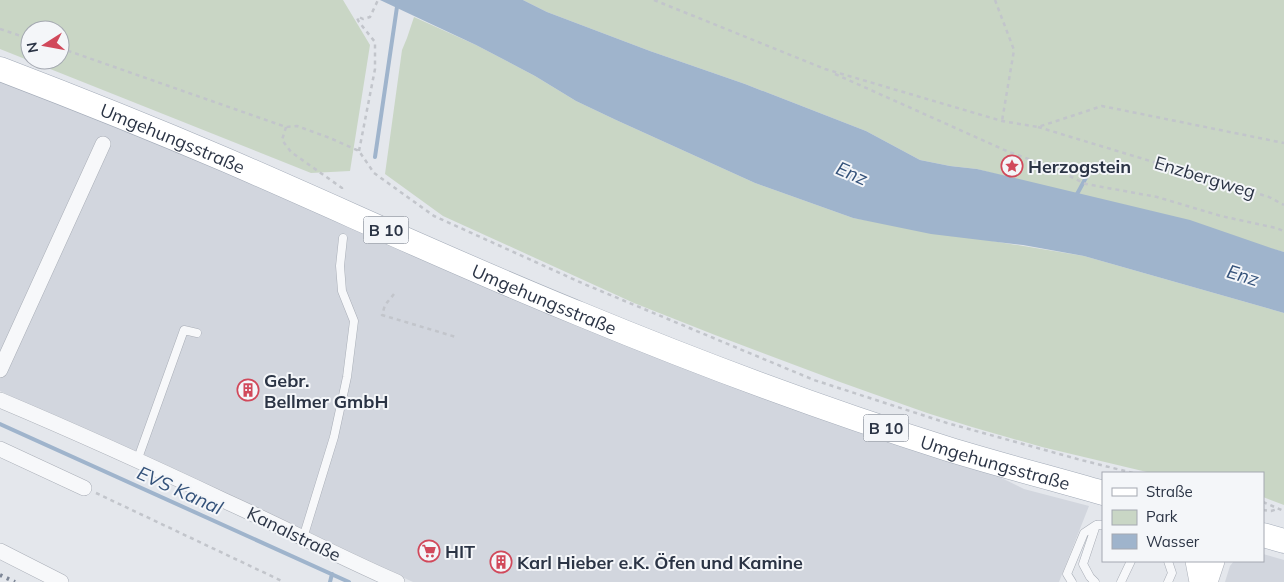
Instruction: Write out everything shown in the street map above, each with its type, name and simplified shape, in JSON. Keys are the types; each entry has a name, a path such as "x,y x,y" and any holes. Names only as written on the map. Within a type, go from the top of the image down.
{"main road":[{"name":"Umgehungsstraße","path":"0,69 129,120 520,289 670,350 814,404 906,435 1102,493"},
{"path":"1264,535 1284,541"},
{"path":"1196,562 1200,582"},
{"path":"1208,582 1214,562"}],"street":[{"path":"0,370 103,144"},
{"name":"Kanalstraße","path":"0,400 224,500 356,565 397,582"},
{"path":"0,448 84,488"},
{"path":"0,551 61,582"}],"lane":[{"path":"303,538 334,437 348,368 354,321 342,290 340,266 343,238"},
{"path":"137,461 184,330 197,333"},
{"path":"1072,582 1067,574 1084,533 1099,525"},
{"path":"1095,582 1090,578 1083,564 1099,525"},
{"path":"1121,582 1131,562"},
{"path":"1168,562 1172,573 1168,582"}],"path":[{"path":"359,151 375,69 375,42 357,18 370,18 378,0"},
{"path":"654,0 825,69 1086,184 1157,198 1284,231"},
{"path":"995,0 1014,50 1002,122"},
{"path":"0,29 20,35"},
{"path":"70,51 286,127 298,126 330,138 359,151 374,173 434,216 584,284 814,380 947,423 1130,472"},
{"name":"Enzbergweg","path":"825,69 1002,122 1038,127 1269,197 1284,205"},
{"path":"1038,127 1102,106 1284,143"},
{"path":"286,127 282,140 291,152 342,188 343,197"},
{"path":"394,294 385,305 382,315 456,337"},
{"path":"84,488 284,582"},
{"path":"1264,502 1284,510"},
{"path":"1264,510 1278,509"}],"shaded area":[{"path":"0,78 985,470 1024,489 1089,506 1059,582 413,582 170,472 0,391"},
{"path":"1264,554 1284,560 1284,582 1225,582 1233,562 1264,562"}],"green space":[{"path":"0,0 343,0 370,45 350,171 311,173 53,70 70,70 70,20 20,20 20,57 0,49"},
{"path":"523,0 1284,0 1284,252 977,169 920,160 866,131 745,84 547,12"},
{"path":"414,17 476,45 535,76 576,101 616,120 755,183 853,218 1084,256 1284,313 1284,505 1264,497 1264,472 1147,472 1042,447 927,413 840,382 634,303 443,216 385,174 402,50"}],"water":[{"name":"Enz","path":"380,0 523,0 547,12 745,84 866,131 920,160 977,169 1190,220 1284,252 1284,313 1084,256 1023,245 931,234 853,218 755,183 616,120 576,101 535,76 476,45"}],"waterway":[{"path":"375,157 398,0"},
{"path":"1076,196 1089,172"},
{"name":"EVS Kanal","path":"0,424 349,582"},
{"name":"EVS Kanal","path":"330,582 332,574"}],"railway":[{"path":"0,575 15,582"}],"place":[{"name":"Herzogstein","path":"1012,166"},
{"name":"Gebr. Bellmer GmbH","path":"248,390"},
{"name":"HIT","path":"429,551"},
{"name":"Karl Hieber e.K. Öfen und Kamine","path":"501,562"}]}
